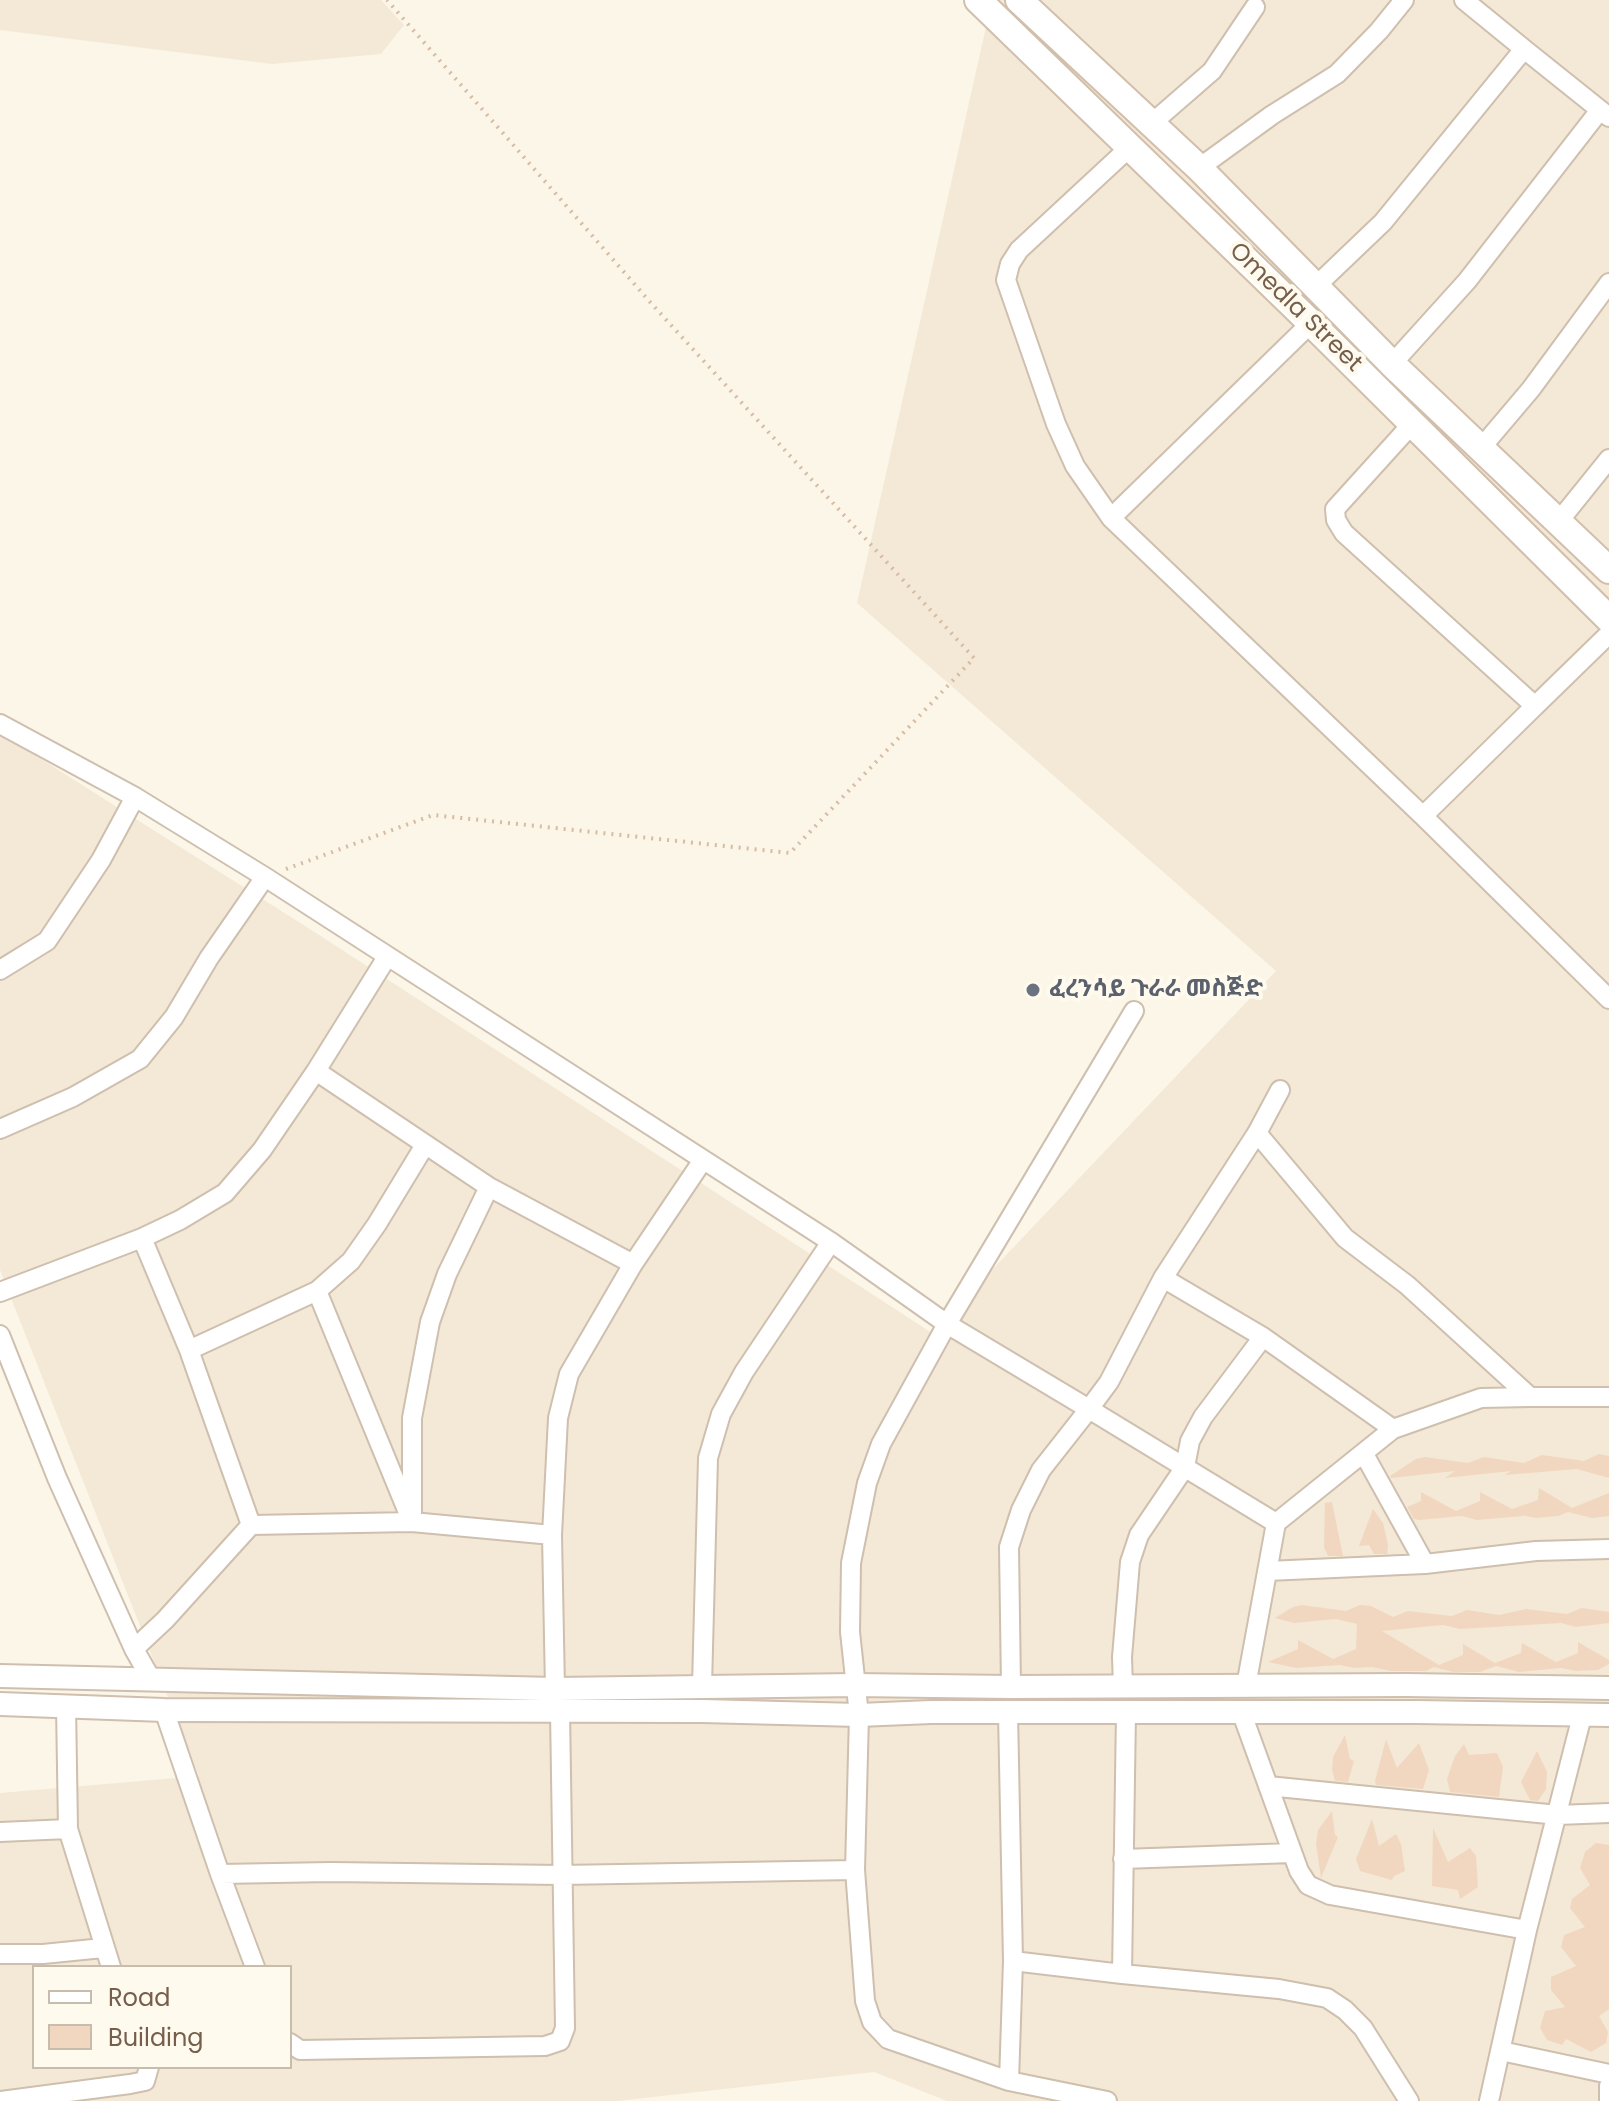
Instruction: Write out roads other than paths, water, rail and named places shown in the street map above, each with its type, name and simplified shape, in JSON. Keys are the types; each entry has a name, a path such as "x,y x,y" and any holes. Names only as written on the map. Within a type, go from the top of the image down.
{"main road":[{"name":"Omedla Street","path":"978,0 1311,323 1609,619"},
{"name":"Omedla Street","path":"1019,0 1199,168 1392,364 1609,570"}],"street":[{"path":"1199,168 1272,115 1337,74 1404,0"},
{"path":"1392,364 1467,281 1604,113 1464,0"},
{"path":"1151,124 1212,71 1255,7"},
{"path":"1315,287 1383,222 1524,49"},
{"path":"1130,147 1019,250 1010,264 1006,280 1056,424 1075,466 1111,518 1423,816 1609,999"},
{"path":"1481,448 1531,389 1609,283"},
{"path":"1111,518 1311,323"},
{"path":"1412,424 1335,509 1336,520 1344,533 1535,706"},
{"path":"1559,521 1609,459"},
{"path":"1423,816 1609,634"},
{"path":"1,726 135,797 265,877 831,1242 947,1324 1276,1523"},
{"path":"0,970 47,941 101,860 135,797"},
{"path":"0,1129 73,1097 140,1059 174,1017 209,958 265,877"},
{"path":"0,1292 142,1238 225,1193 262,1150 387,957"},
{"path":"1107,2101 1009,2081 888,2039 872,2022 865,2001 855,1870 859,1715 850,1632 851,1563 867,1483 881,1444 947,1324 1134,1011"},
{"path":"316,1071 489,1187 633,1264"},
{"path":"1011,1687 1009,1547 1021,1510 1041,1470 1109,1382 1163,1278 1257,1133 1280,1090"},
{"path":"1257,1133 1345,1238 1407,1285 1530,1397"},
{"path":"189,1350 317,1291 351,1261 425,1145"},
{"path":"292,2044 300,2050 545,2046 560,2041 565,2028 562,1783 552,1535 558,1418 569,1374 633,1264 703,1160"},
{"path":"412,1522 412,1418 430,1322 447,1274 489,1187"},
{"path":"142,1238 189,1350 251,1525"},
{"path":"702,1686 708,1458 721,1414 744,1372 831,1242"},
{"path":"1163,1278 1263,1337 1393,1429"},
{"path":"317,1291 412,1522"},
{"path":"0,1335 57,1478 134,1649 151,1679"},
{"path":"1123,1687 1122,1657 1130,1562 1139,1535 1185,1467 1190,1441 1203,1417 1263,1337"},
{"path":"1246,1686 1276,1523 1393,1429 1481,1398 1609,1397"},
{"path":"1364,1454 1425,1564"},
{"path":"134,1649 165,1620 251,1525 412,1522 552,1535"},
{"path":"1267,1571 1425,1564 1536,1551 1609,1549"},
{"path":"0,1676 151,1679 859,1715 1241,1711 1609,1715"},
{"path":"115,1678 118,1708"},
{"path":"0,1704 164,1710 558,1700 702,1686 1609,1688"},
{"path":"66,1706 68,1829 110,1965"},
{"path":"164,1710 254,1965"},
{"path":"1241,1711 1292,1853 1308,1885 1319,1892 1527,1930"},
{"path":"1122,1974 1126,1712"},
{"path":"1008,1713 1013,1961 1009,2081"},
{"path":"1489,2101 1527,1930 1582,1716"},
{"path":"1268,1786 1558,1815 1609,1813"},
{"path":"0,1832 68,1829"},
{"path":"1123,1859 1292,1853"},
{"path":"220,1874 561,1875 855,1870"},
{"path":"0,1954 43,1954 103,1948"},
{"path":"1013,1961 1225,1982 1327,1998 1363,2028 1409,2101"},
{"path":"1501,2051 1609,2074"},
{"path":"0,2101 145,2081 148,2069"},
{"path":"1609,2086 1609,2101"}],"place":[{"name":"ፈረንሳይ ጉራራ መስጅድ","path":"1033,990"}]}
